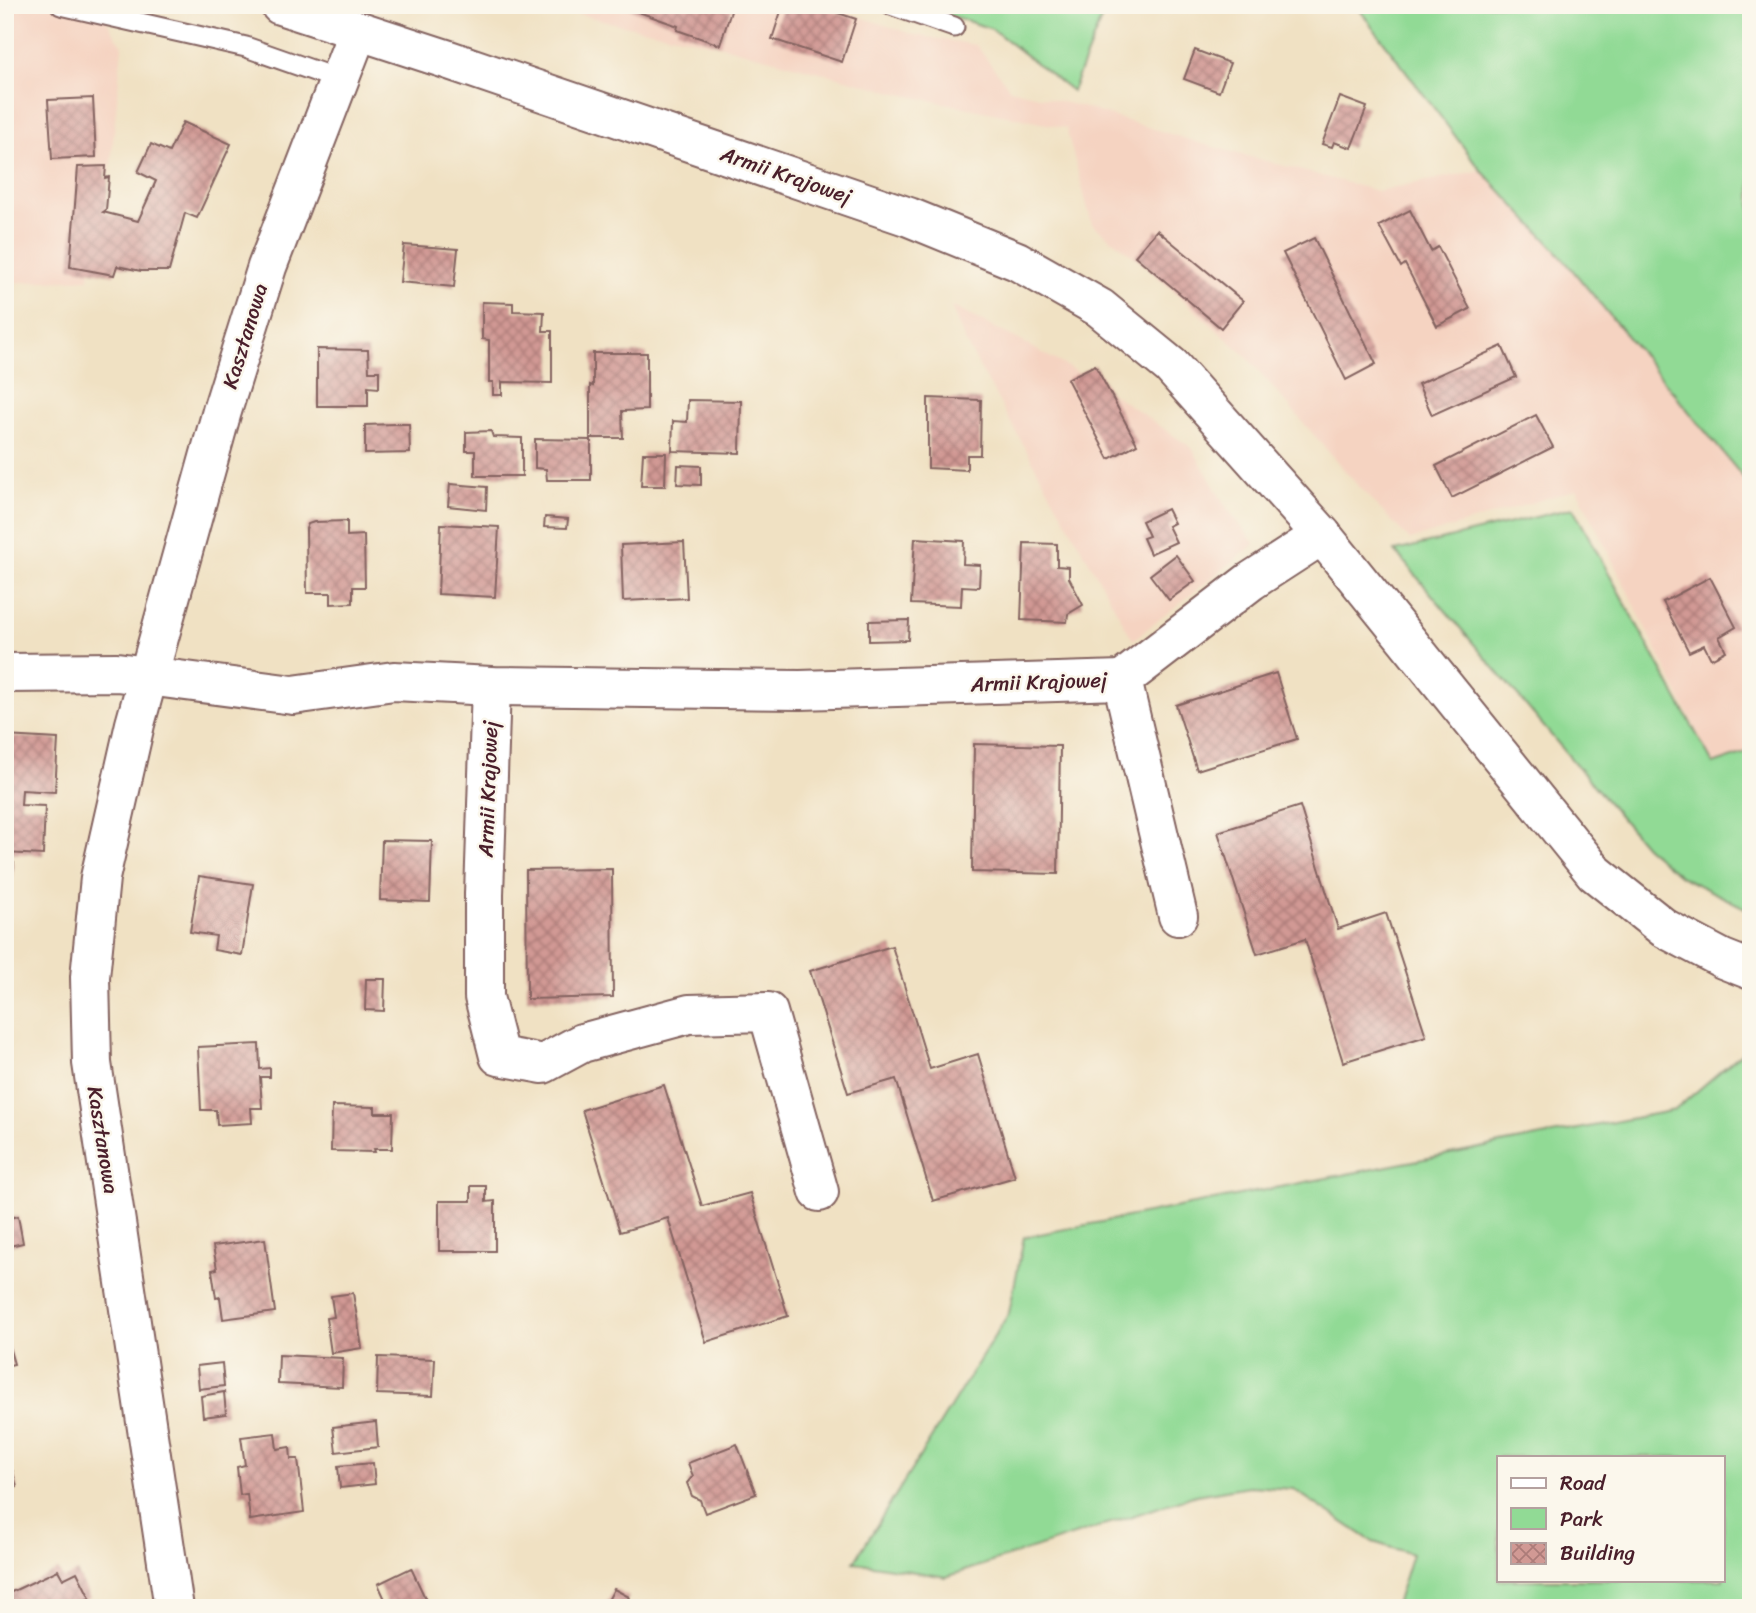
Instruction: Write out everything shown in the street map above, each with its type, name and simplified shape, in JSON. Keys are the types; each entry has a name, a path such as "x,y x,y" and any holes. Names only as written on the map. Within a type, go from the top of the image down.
{"street":[{"name":"Armii Krajowej","path":"280,5 363,18 446,59 909,217 1017,261 1100,308 1171,366 1322,535 1595,873 1664,928 1723,959 1751,970"},
{"name":"Kasztanowa","path":"174,1608 92,1063 90,977 100,878 135,724 222,411 263,280 363,18"},
{"name":"Armii Krajowej","path":"819,1192 768,1012 689,1014 582,1043 543,1063 499,1056 484,997 484,894 491,686 800,690 1122,680 1251,581 1322,535"},
{"path":"5,673 117,672 293,695 394,681 491,686"},
{"name":"Armii Krajowej","path":"1122,680 1178,916"}],"lane":[{"path":"61,5 246,47 340,80"},
{"path":"891,5 954,27"}],"shaded area":[{"path":"5,5 97,5 122,46 110,174 99,173 89,279 5,283"},
{"path":"545,5 824,5 915,35 976,45 1010,89 1377,191 1481,170 1556,250 1751,487 1751,751 1713,764 1577,489 1410,540 1358,486 1245,355 1136,258 1092,224 1066,128 905,95 719,45 613,23"},
{"path":"951,306 1100,385 1192,448 1226,507 1255,544 1133,640 965,341"}],"green space":[{"path":"917,5 1107,5 1072,91 992,29"},
{"path":"1356,5 1751,5 1751,487 1556,250 1481,170"},
{"path":"1573,508 1713,764 1751,751 1751,911 1680,876 1645,846 1395,551"},
{"path":"1751,1045 1751,1608 1395,1608 1412,1554 1373,1542 1293,1489 1249,1486 1196,1495 946,1577 854,1562 1009,1313 1024,1237 1675,1110"}],"building":[{"path":"619,5 725,5 732,8 720,45 677,30 678,26"},
{"path":"783,5 814,5 856,19 842,62 772,39"},
{"path":"1195,50 1230,63 1219,92 1184,79"},
{"path":"1340,97 1367,107 1351,148 1334,142 1332,147 1322,144"},
{"path":"93,98 96,157 52,159 48,100"},
{"path":"183,122 231,144 197,218 185,213 169,271 141,271 117,266 114,275 70,267 78,167 106,166 105,178 109,177 106,210 103,212 138,221 156,181 138,172 151,144 169,152"},
{"path":"1410,210 1431,251 1438,247 1470,309 1437,326 1405,264 1401,267 1379,226"},
{"path":"1157,230 1243,301 1221,328 1135,256"},
{"path":"1314,238 1376,364 1346,380 1283,253"},
{"path":"404,245 458,249 454,287 400,282"},
{"path":"482,302 513,303 513,311 544,312 543,331 552,331 552,383 502,382 502,395 493,395 493,382 489,382 489,340 482,339"},
{"path":"1502,346 1516,377 1432,415 1418,384"},
{"path":"317,349 368,350 369,371 379,371 379,388 368,387 368,406 317,406"},
{"path":"593,353 647,353 647,410 622,411 623,438 590,438"},
{"path":"1095,365 1137,444 1109,459 1067,379"},
{"path":"928,398 981,400 980,455 967,455 967,470 928,468"},
{"path":"688,400 741,401 740,453 672,451 673,421 687,422"},
{"path":"1536,415 1553,447 1452,498 1436,466"},
{"path":"409,424 410,453 365,454 365,425"},
{"path":"491,431 493,437 522,438 522,476 475,476 475,451 466,451 466,432"},
{"path":"535,439 591,440 591,480 547,480 546,469 535,468"},
{"path":"643,453 666,453 665,486 641,486"},
{"path":"678,465 701,466 701,485 677,484"},
{"path":"450,484 487,487 486,510 448,506"},
{"path":"1167,509 1174,523 1168,526 1176,542 1150,554 1143,538 1149,536 1142,521"},
{"path":"545,517 568,519 567,528 544,527"},
{"path":"347,521 347,536 364,535 365,587 353,587 353,603 331,604 331,593 307,593 306,529 308,524 314,522"},
{"path":"441,524 499,527 495,597 438,594"},
{"path":"915,538 964,541 963,564 980,565 979,587 962,586 961,606 911,604"},
{"path":"684,542 687,598 623,601 621,545"},
{"path":"1024,543 1057,544 1057,566 1069,567 1069,578 1083,605 1068,614 1067,622 1021,620"},
{"path":"1176,555 1195,581 1169,600 1150,575"},
{"path":"1710,577 1736,627 1719,637 1726,651 1711,659 1704,645 1689,652 1663,602"},
{"path":"909,620 908,640 869,641 869,621"},
{"path":"1276,673 1297,739 1197,770 1176,705"},
{"path":"5,736 58,739 55,792 22,790 21,805 45,806 43,855 5,853"},
{"path":"974,744 1060,746 1058,874 972,872"},
{"path":"1300,806 1338,929 1386,913 1426,1036 1343,1062 1305,939 1257,954 1218,832"},
{"path":"382,840 432,841 430,902 380,900"},
{"path":"5,862 14,863 11,889 5,888"},
{"path":"612,869 613,997 527,999 526,870"},
{"path":"199,876 253,884 242,955 214,950 216,936 190,932"},
{"path":"892,946 930,1069 978,1054 1015,1177 933,1201 896,1079 848,1093 810,971"},
{"path":"366,979 385,979 384,1011 365,1010"},
{"path":"259,1044 260,1069 270,1068 270,1077 260,1077 262,1108 251,1108 252,1123 217,1125 216,1110 201,1110 198,1047"},
{"path":"664,1085 702,1206 750,1193 788,1316 706,1342 668,1218 620,1232 582,1110"},
{"path":"332,1106 375,1107 375,1113 393,1113 392,1149 374,1149 375,1152 331,1151"},
{"path":"471,1186 486,1186 486,1202 495,1201 495,1251 439,1251 439,1201 471,1201"},
{"path":"18,1216 23,1243 5,1247 5,1219"},
{"path":"265,1239 275,1312 223,1319 220,1297 216,1298 212,1270 217,1269 213,1246"},
{"path":"353,1293 362,1348 331,1353 326,1318 334,1317 331,1296"},
{"path":"5,1333 14,1364 5,1366"},
{"path":"279,1355 343,1358 342,1387 278,1384"},
{"path":"378,1357 435,1359 433,1396 377,1394"},
{"path":"222,1363 224,1386 199,1389 197,1366"},
{"path":"224,1392 226,1414 203,1417 201,1396"},
{"path":"376,1422 378,1447 336,1452 333,1427"},
{"path":"275,1433 277,1449 290,1447 291,1459 298,1459 304,1512 250,1520 247,1494 240,1495 237,1467 245,1465 241,1437"},
{"path":"5,1444 17,1487 5,1490"},
{"path":"737,1444 756,1494 705,1513 700,1500 692,1496 687,1483 693,1476 688,1463"},
{"path":"373,1463 375,1484 340,1488 338,1466"},
{"path":"411,1568 427,1602 414,1608 389,1608 378,1584"},
{"path":"58,1570 63,1579 77,1572 90,1598 75,1605 76,1608 5,1608 5,1595"},
{"path":"614,1589 629,1597 623,1608 604,1608"}]}
